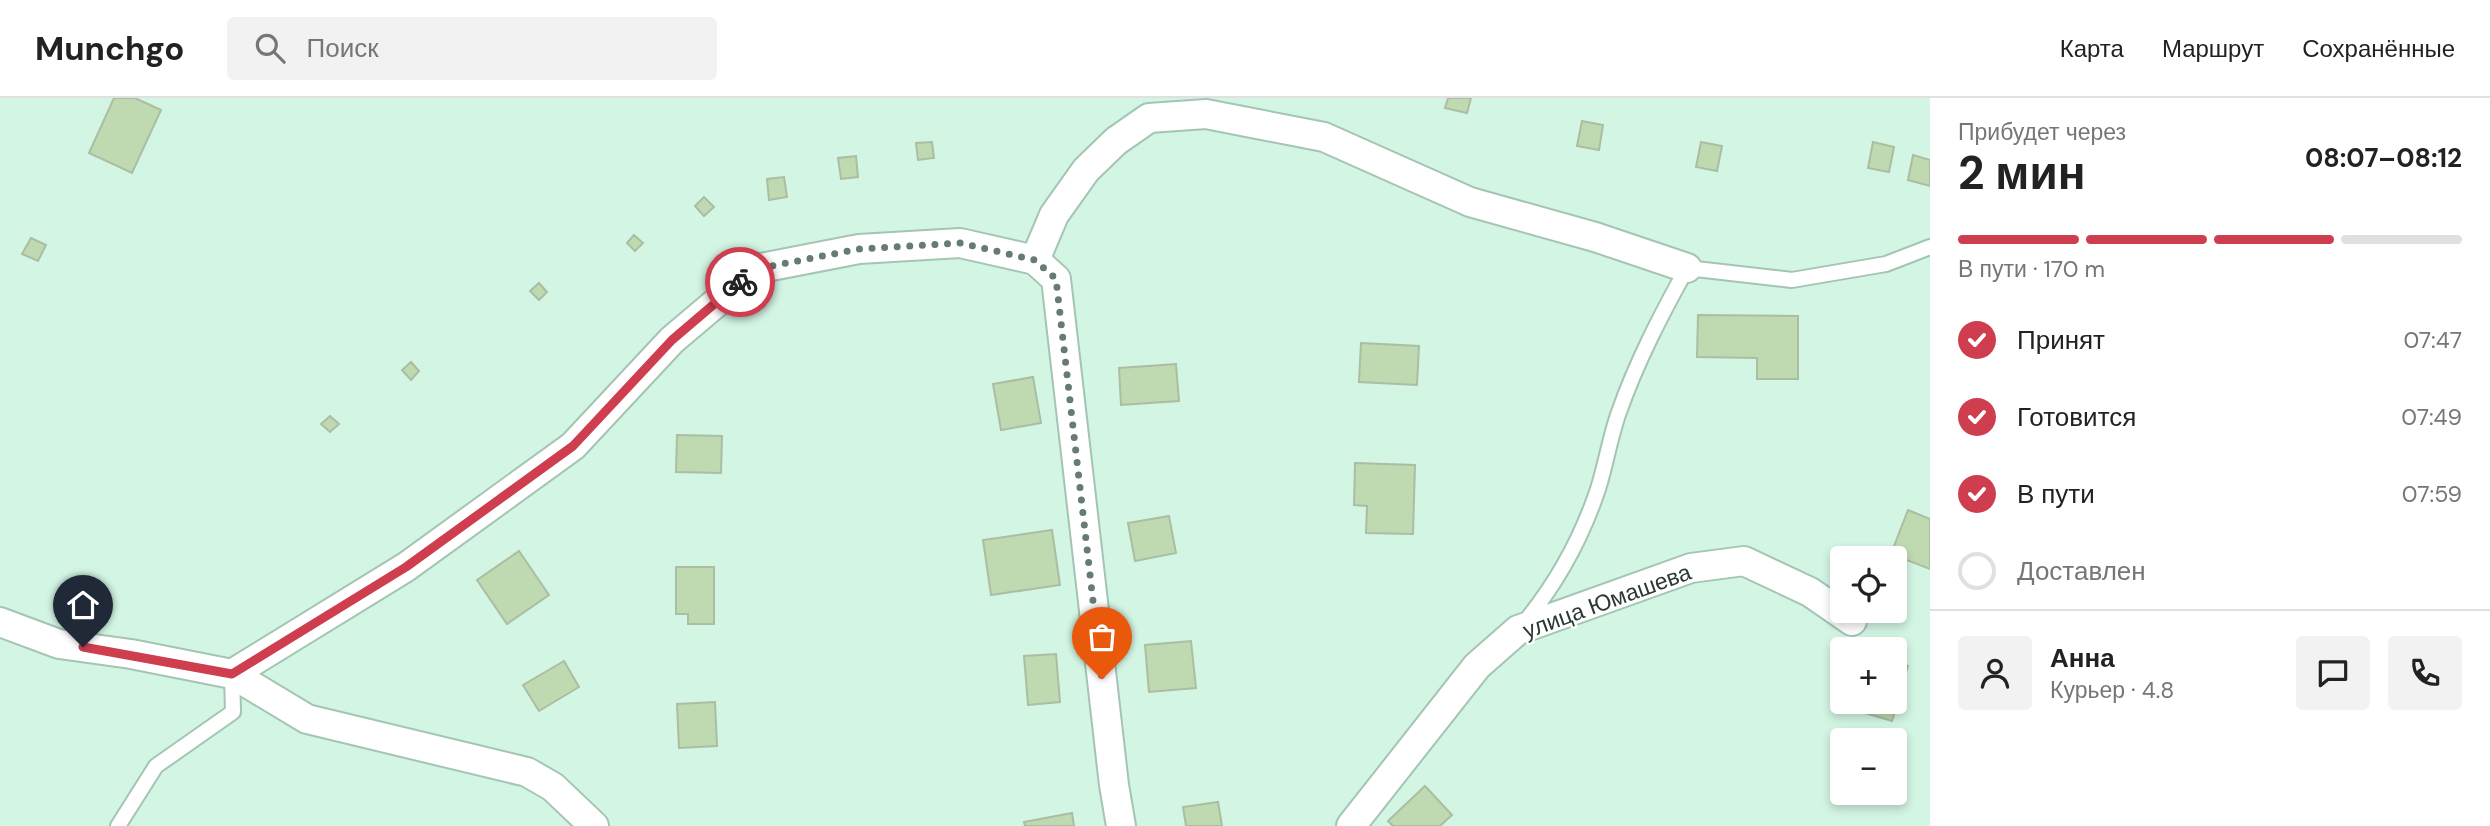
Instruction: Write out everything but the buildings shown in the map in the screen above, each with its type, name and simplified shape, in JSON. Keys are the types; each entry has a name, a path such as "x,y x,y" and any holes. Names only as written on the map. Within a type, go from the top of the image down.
{"street":[{"path":"1035,260 1054,215 1086,170 1116,141 1149,118 1206,114 1324,137 1470,202 1595,237 1687,268"},
{"path":"232,674 406,567 573,446 672,340 756,269 859,249 960,243 1035,260 1056,279 1114,785 1121,826"},
{"name":"улица Юмашева","path":"1351,826 1477,666 1518,630 1691,568 1744,561 1810,592 1830,606"},
{"path":"0,622 59,644 131,654 232,674 307,719 527,772 553,787 594,826"}],"lane":[{"path":"1518,630 1547,596 1572,550 1598,490 1618,414 1649,336 1687,268 1792,280 1886,264 1930,247"},
{"path":"118,826 156,766 233,712 232,674"}],"way so far":[{"path":"740,282 756,269 859,249 960,243 1035,260 1056,279 1102,679"}],"route":[{"path":"83,647 232,674 406,567 573,446 672,340 740,282"}]}
